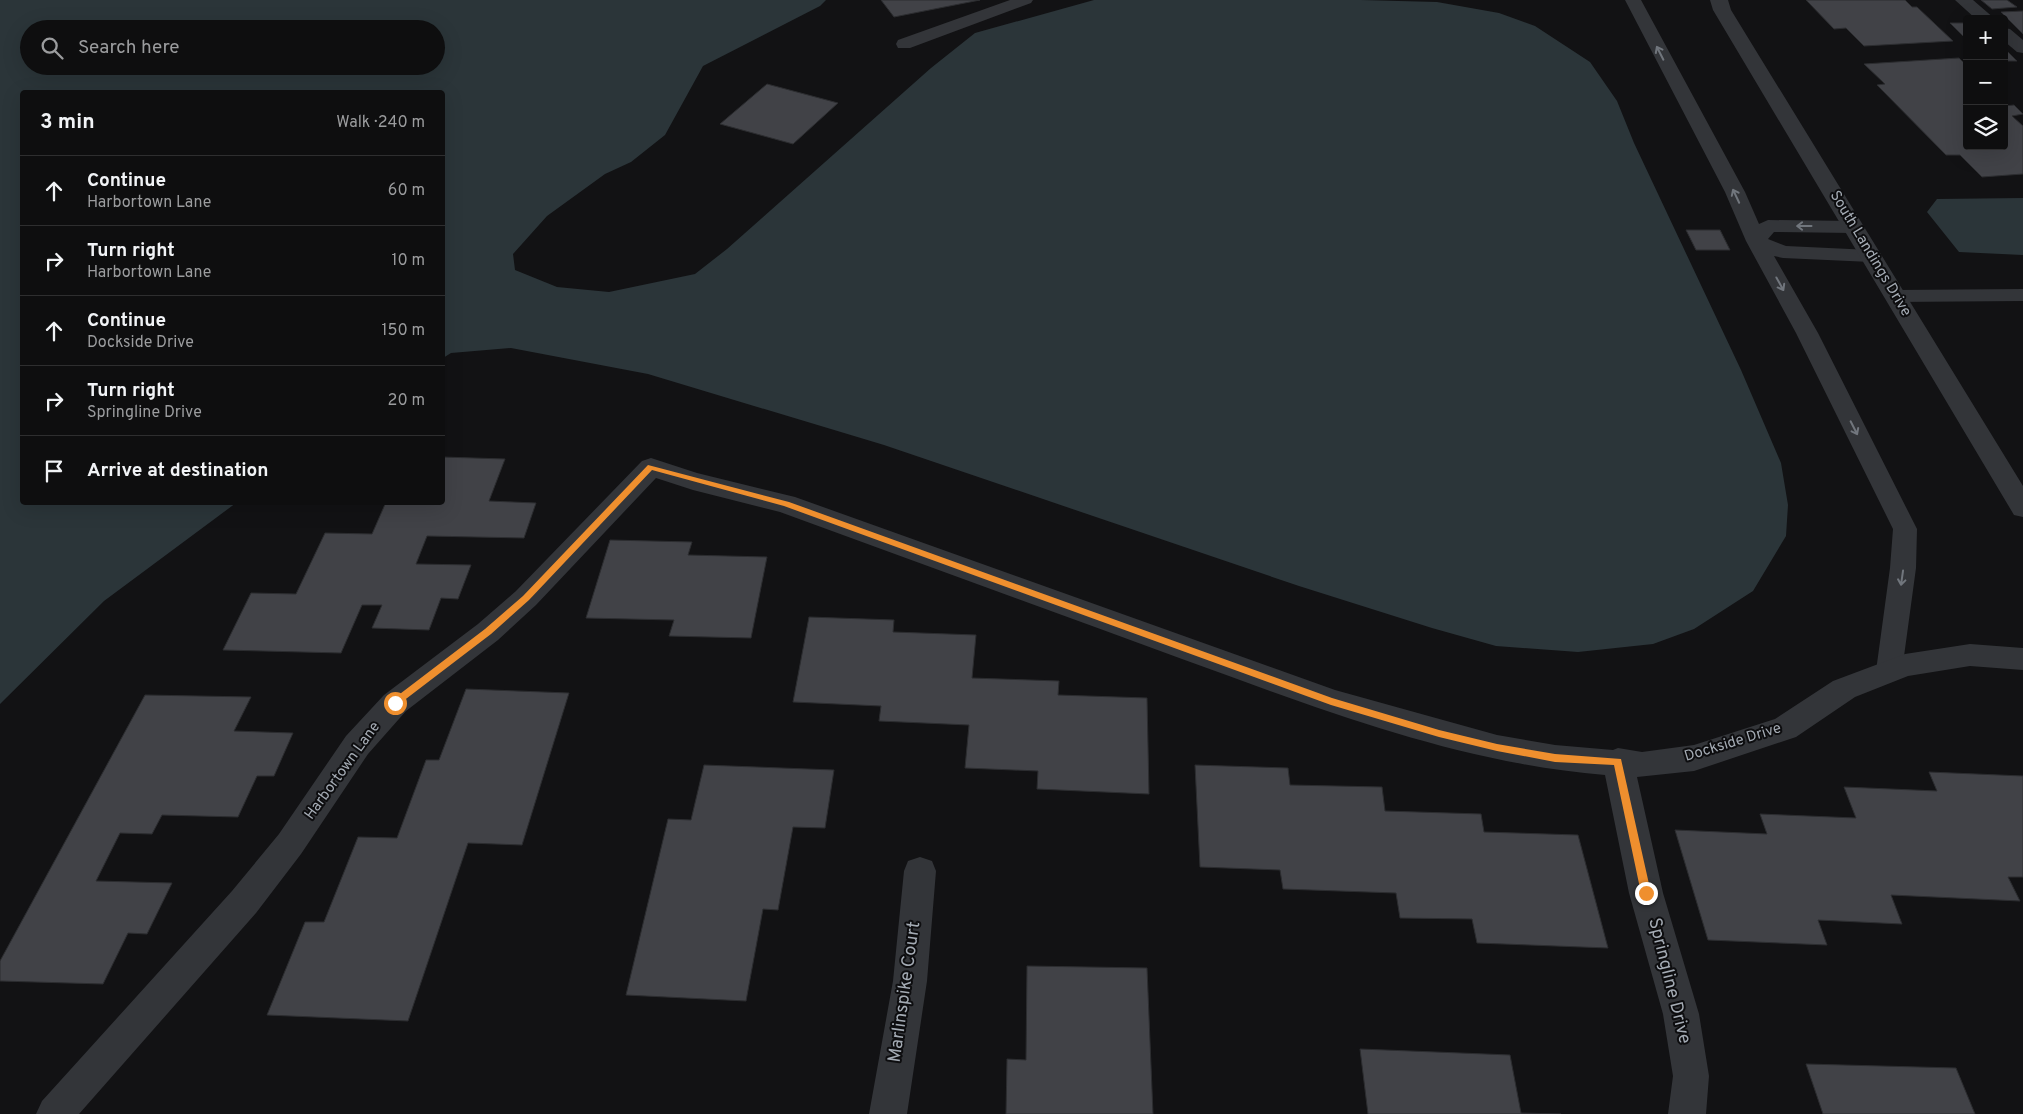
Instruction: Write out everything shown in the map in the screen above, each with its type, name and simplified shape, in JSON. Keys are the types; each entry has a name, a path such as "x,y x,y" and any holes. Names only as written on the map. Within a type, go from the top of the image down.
{"street":[{"name":"South Landings Drive","path":"1719,0 1722,10 2023,508"},
{"name":"Harbortown Lane","path":"55,1114 244,902 290,844 358,745 395,703 488,632 526,598 651,467 693,481"},
{"name":"Dockside Drive","path":"693,481 786,504 1340,704 1439,734 1497,748 1555,758 1618,761 1642,765 1703,755 1785,728 1844,689 1905,665 1970,655 2023,659"},
{"name":"Springline Drive","path":"1618,761 1646,893 1680,1014 1691,1076 1687,1114"},
{"name":"Marlinspike Court","path":"888,1114 910,981 920,871"}],"lane":[{"path":"904,44 1024,0"},
{"path":"1634,0 1735,192 1756,241 1807,333 1905,529 1903,568 1890,671"},
{"path":"1963,0 1981,15"},
{"path":"2008,36 2023,48"},
{"path":"1756,241 1768,226 1853,227"},
{"path":"1756,241 1783,252 1870,256"},
{"path":"1895,296 2023,296"}],"shaded area":[{"path":"0,0 826,0 820,6 703,66 665,135 631,162 605,174 547,216 513,254 515,270 557,287 609,292 695,274 727,249 931,68 975,33 1094,0 1361,0 1437,2 1499,13 1535,26 1590,62 1617,101 1634,143 1741,370 1781,463 1788,505 1786,536 1753,591 1694,629 1653,644 1578,652 1496,646 1299,586 884,445 648,374 511,348 451,353 445,357 445,90 20,90 20,505 233,505 104,601 0,704"},
{"path":"2023,198 2023,255 1959,252 1927,212 1937,199"}],"building":[{"path":"881,0 980,0 894,17"},
{"path":"1806,0 1905,0 1912,7 1917,7 1953,41 1864,46 1846,28 1834,29"},
{"path":"1981,0 2007,0 2017,7 1992,9"},
{"path":"2023,11 2023,34 2008,19 2008,15 2004,15 2001,12"},
{"path":"1950,23 1963,23 1963,36"},
{"path":"2008,52 2017,61 2008,61"},
{"path":"1959,58 1963,62 1963,150 2008,150 2008,106 2014,105 2023,114 2012,116 2023,126 2023,174 1982,177 1960,155 1946,155 1877,85 1885,84 1864,64"},
{"path":"767,84 838,103 793,144 720,124"},
{"path":"1686,230 1720,230 1730,250 1696,250"},
{"path":"445,457 505,459 489,501 536,503 524,538 427,536 416,564 471,565 458,599 441,598 429,630 372,628 382,605 362,605 341,653 223,650 251,593 296,594 325,533 372,534 385,505 445,505"},
{"path":"610,540 692,542 688,555 767,557 751,638 669,636 674,620 586,618"},
{"path":"809,617 894,620 893,632 976,635 972,678 1059,681 1058,695 1147,698 1149,794 1037,789 1038,771 965,768 969,725 879,721 881,706 793,702"},
{"path":"466,689 569,693 522,845 468,843 408,1021 267,1015 305,922 324,922 358,837 397,838 426,760 439,760"},
{"path":"145,695 251,697 234,731 293,733 274,776 257,776 238,817 162,815 152,834 120,833 96,881 172,883 147,934 128,933 103,984 0,981 0,961"},
{"path":"704,765 834,770 825,828 793,827 778,910 763,909 746,1001 626,995 668,819 691,820"},
{"path":"1195,765 1288,768 1290,785 1382,787 1385,811 1481,814 1484,832 1578,835 1608,948 1477,943 1472,919 1400,918 1396,893 1283,889 1280,870 1200,867"},
{"path":"1929,772 2023,776 2023,877 2008,877 2020,901 1891,895 1902,924 1818,920 1827,945 1708,940 1675,830 1767,834 1760,814 1856,818 1844,787 1937,791"},
{"path":"1027,966 1147,968 1153,1114 1006,1114 1007,1059 1026,1060"},
{"path":"1360,1049 1510,1055 1521,1113 1561,1114 1368,1114"},
{"path":"1806,1064 1956,1068 1975,1114 1823,1114"}],"route":[{"path":"395,703 488,632 526,598 651,467 693,481 786,504 1331,701 1439,734 1497,748 1555,758 1618,761 1646,893"}]}
